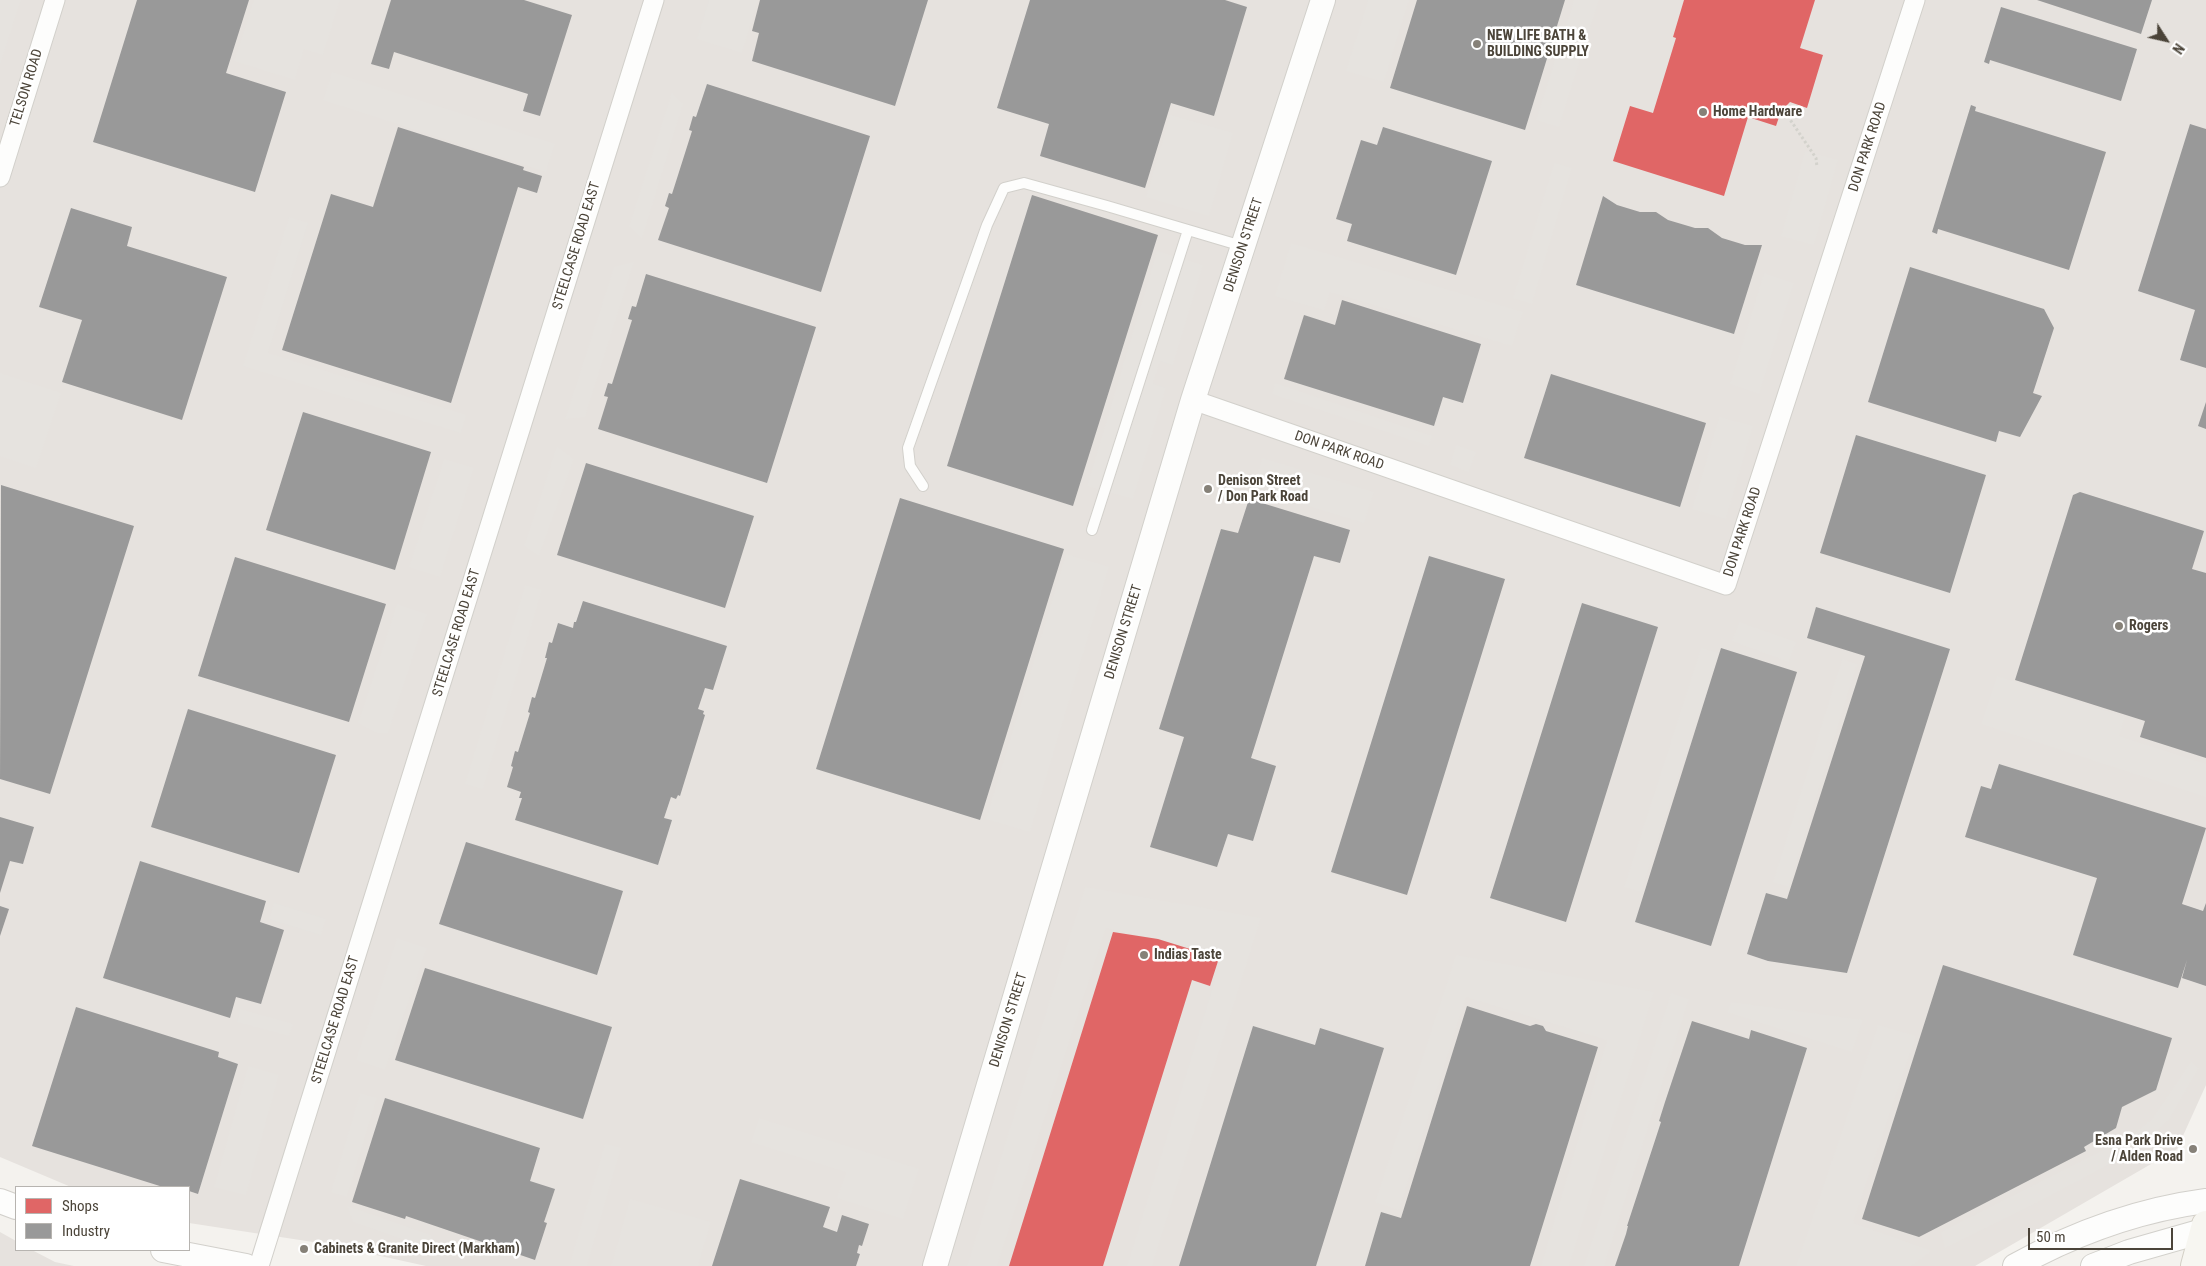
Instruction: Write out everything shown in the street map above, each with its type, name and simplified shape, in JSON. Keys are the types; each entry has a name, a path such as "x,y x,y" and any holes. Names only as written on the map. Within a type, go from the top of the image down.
{"main road":[{"path":"2195,1266 2205,1229"}],"street":[{"name":"TELSON ROAD","path":"0,177 55,0"},
{"name":"STEELCASE ROAD EAST","path":"259,1266 654,0"},
{"name":"DENISON STREET","path":"935,1266 1194,400 1242,246 1323,0"},
{"name":"DON PARK ROAD","path":"1194,400 1726,585 1915,0"},
{"path":"2015,1266 2051,1247 2126,1218 2170,1206 2206,1200"},
{"path":"0,1201 15,1207"},
{"path":"2093,1266 2129,1252 2205,1229"},
{"path":"168,1251 246,1266"}],"lane":[{"path":"923,486 910,466 908,448 984,234 1004,188 1024,183 1242,246"},
{"path":"1092,530 1188,230"}],"path":[{"path":"1785,112 1816,158 1817,167"}],"shaded area":[{"path":"0,0 2206,0 2206,1085 2177,1149 1975,1266 426,1266 326,1244 190,1223 190,1186 69,1186 0,1157"},
{"path":"0,0 21,0 0,65"},
{"path":"254,0 340,0 323,55 304,49 295,80 234,61"},
{"path":"709,0 758,0 742,53 697,39"},
{"path":"1368,0 1409,0 1384,82 1346,71"},
{"path":"1574,0 1599,0 1559,127 1536,120"},
{"path":"332,72 555,144 546,172 323,100"},
{"path":"672,92 683,104 642,239 629,226"},
{"path":"1170,115 1233,133 1209,216 1146,197"},
{"path":"1805,151 1838,160 1814,245 1781,236"},
{"path":"1554,163 1572,168 1532,304 1513,298"},
{"path":"289,217 308,223 268,353 466,415 461,433 243,366"},
{"path":"1291,243 1523,312 1512,346 1330,292 1324,310 1275,296"},
{"path":"1157,251 1203,265 1173,365 1160,361 1153,384 1166,388 1133,499 1087,486"},
{"path":"634,262 585,417 565,419 614,267"},
{"path":"1764,273 1794,283 1759,394 1730,384"},
{"path":"0,373 61,393 36,468 0,456"},
{"path":"1275,383 1432,436 1429,446 1272,394"},
{"path":"1719,417 1753,426 1726,519 1692,509"},
{"path":"1456,445 1476,452 1469,472 1450,465"},
{"path":"557,446 574,459 539,556 524,546"},
{"path":"1262,458 1374,492 1364,523 1253,489"},
{"path":"444,459 474,468 440,577 409,567"},
{"path":"1066,554 1109,567 1030,832 986,819"},
{"path":"525,585 542,590 483,789 465,784"},
{"path":"397,604 427,614 388,733 377,733 358,723"},
{"path":"1739,622 1796,642 1789,662 1732,641"},
{"path":"1701,648 1719,653 1641,892 1624,887"},
{"path":"1842,659 1857,664 1789,887 1773,882"},
{"path":"1997,676 2125,717 2119,736 2206,764 2206,797 1981,724"},
{"path":"1085,887 1261,918 1152,1266 1127,1266 1223,954 1106,928 997,1266 967,1266"},
{"path":"274,903 326,919 321,935 269,919"},
{"path":"397,938 427,948 385,1070 356,1060"},
{"path":"1456,955 1654,992 1569,1266 1541,1266 1607,1040 1466,997 1399,1210 1375,1202"},
{"path":"1671,993 1689,999 1604,1266 1584,1266"},
{"path":"1731,1002 1863,1020 1852,1052 1727,1012"},
{"path":"240,1009 293,1024 289,1036 237,1022"},
{"path":"1878,1025 1916,1036 1853,1223 1932,1251 1911,1266 1796,1266"},
{"path":"2191,1061 2199,1068 2169,1120 2138,1149 2038,1202 1945,1248 1941,1232 2129,1137 2152,1119"},
{"path":"248,1066 279,1075 246,1195 214,1187"},
{"path":"360,1093 377,1098 347,1197 331,1192"},
{"path":"759,1118 919,1169 903,1219 837,1198 846,1172 751,1142"},
{"path":"605,1144 621,1148 587,1266 569,1266"},
{"path":"630,1199 711,1222 698,1266 611,1266"},
{"path":"347,1206 431,1235 437,1251 353,1222"},
{"path":"0,1232 15,1240 15,1251 34,1251 55,1262 74,1266 0,1266"}],"building: Shops":[{"path":"1684,0 1815,0 1800,48 1823,55 1807,108 1790,102 1781,111 1776,126 1748,117 1724,196 1613,161 1630,106 1653,113 1676,38 1673,37"},
{"path":"1113,932 1158,939 1219,958 1210,986 1192,980 1103,1266 1009,1266"}],"building: Industry":[{"path":"137,0 249,0 226,73 286,92 255,192 93,142"},
{"path":"391,0 524,0 572,15 540,116 523,111 528,94 394,52 389,69 371,64"},
{"path":"760,0 928,0 895,106 752,61 759,33 752,31"},
{"path":"1030,0 1225,0 1247,7 1214,116 1171,103 1145,188 1040,156 1049,124 997,108"},
{"name":"NEW LIFE BATH & BUILDING SUPPLY","path":"1417,0 1565,0 1525,130 1390,88"},
{"path":"2037,0 2152,0 2141,34"},
{"path":"2001,7 2137,49 2121,101 1990,60 1989,64 1984,62"},
{"path":"707,84 870,136 821,292 658,240 669,208 665,206 669,193 672,194 692,131 689,130 693,116 696,117"},
{"path":"1971,105 1976,107 1975,111 2106,152 2069,270 1938,229 1937,234 1932,232"},
{"path":"2190,124 2206,129 2206,368 2180,360 2195,310 2138,291"},
{"path":"398,127 524,167 523,170 542,176 537,193 518,187 451,403 282,350 331,194 373,207"},
{"path":"1383,127 1492,161 1456,275 1347,241 1352,224 1336,219 1361,140 1377,145"},
{"path":"1032,195 1158,235 1073,506 947,466"},
{"path":"1603,196 1617,205 1640,212 1656,212 1668,220 1695,228 1708,228 1722,238 1745,245 1762,245 1734,334 1576,285"},
{"path":"71,208 132,227 127,246 227,277 182,420 62,382 82,320 39,307"},
{"path":"1910,267 2044,309 2054,328 2033,393 2042,396 2020,437 1999,431 1996,442 1868,402"},
{"path":"646,274 816,327 767,483 598,429 608,397 604,396 608,383 612,384 632,320 628,319 632,306 636,307"},
{"path":"1342,300 1481,344 1463,403 1443,397 1434,426 1284,379 1304,315 1335,325"},
{"path":"1551,374 1706,423 1680,507 1524,458"},
{"path":"2206,402 2206,429 2198,426"},
{"path":"303,412 431,452 395,570 266,530"},
{"path":"1856,435 1986,475 1950,593 1820,553"},
{"path":"586,463 754,516 725,608 557,555"},
{"path":"1,485 134,526 50,794 0,779"},
{"name":"Rogers","path":"2080,492 2204,531 2192,569 2206,573 2206,758 2140,737 2145,721 2015,680 2073,495"},
{"path":"900,498 1064,549 980,820 816,769"},
{"path":"1249,499 1350,530 1340,563 1314,556 1251,758 1276,766 1253,841 1228,834 1217,867 1150,847 1184,737 1159,729 1221,529 1238,533"},
{"path":"1429,556 1505,579 1407,895 1331,872"},
{"path":"235,557 386,604 349,722 198,676"},
{"path":"583,601 727,646 713,690 705,688 698,709 704,711 703,714 705,715 680,796 678,795 676,799 671,797 664,818 672,820 658,865 515,820 522,798 519,798 521,792 507,787 513,767 511,766 515,751 518,752 530,713 528,712 532,697 535,698 547,658 545,658 549,642 552,643 558,623 573,628"},
{"path":"1582,603 1658,627 1566,922 1490,898"},
{"path":"1816,607 1950,649 1847,973 1768,961 1747,954 1766,893 1787,899 1865,656 1807,638"},
{"path":"1721,648 1797,672 1711,946 1635,922"},
{"path":"188,709 336,755 299,873 151,827"},
{"path":"1999,764 2206,828 2182,904 2203,911 2206,903 2206,986 2182,978 2187,960 2178,988 2073,955 2097,878 1965,837 1981,786 1991,789"},
{"path":"0,817 34,827 23,864 10,861 0,893"},
{"path":"466,842 623,891 597,975 439,924"},
{"path":"140,861 266,901 260,922 284,930 261,1004 236,997 230,1018 103,978"},
{"path":"0,906 9,909 0,936"},
{"path":"1943,965 2172,1038 2156,1090 2122,1107 2116,1128 2084,1147 2086,1151 1919,1237 1862,1219"},
{"path":"425,968 612,1027 583,1119 395,1060"},
{"path":"1467,1006 1530,1026 1536,1024 1543,1026 1546,1031 1598,1047 1530,1266 1365,1266 1381,1212 1401,1218"},
{"path":"76,1007 219,1052 218,1057 238,1064 198,1194 190,1191 190,1186 160,1186 32,1146"},
{"path":"1692,1021 1749,1039 1751,1030 1807,1048 1739,1266 1615,1266 1661,1122 1659,1121"},
{"path":"1253,1026 1315,1045 1320,1028 1384,1048 1316,1266 1179,1266"},
{"path":"385,1098 540,1148 530,1181 555,1189 544,1222 547,1223 535,1260 406,1216 405,1219 352,1202"},
{"path":"740,1179 830,1207 823,1227 837,1232 842,1215 869,1224 862,1246 859,1245 857,1253 860,1254 856,1266 712,1266"}],"place":[{"name":"NEW LIFE BATH & BUILDING SUPPLY","path":"1477,44"},
{"name":"Home Hardware","path":"1703,112"},
{"name":"Denison Street / Don Park Road","path":"1208,489"},
{"name":"Rogers","path":"2119,626"},
{"name":"Indias Taste","path":"1144,955"},
{"name":"Esna Park Drive / Alden Road","path":"2193,1149"},
{"name":"Cabinets & Granite Direct (Markham)","path":"304,1249"}]}
